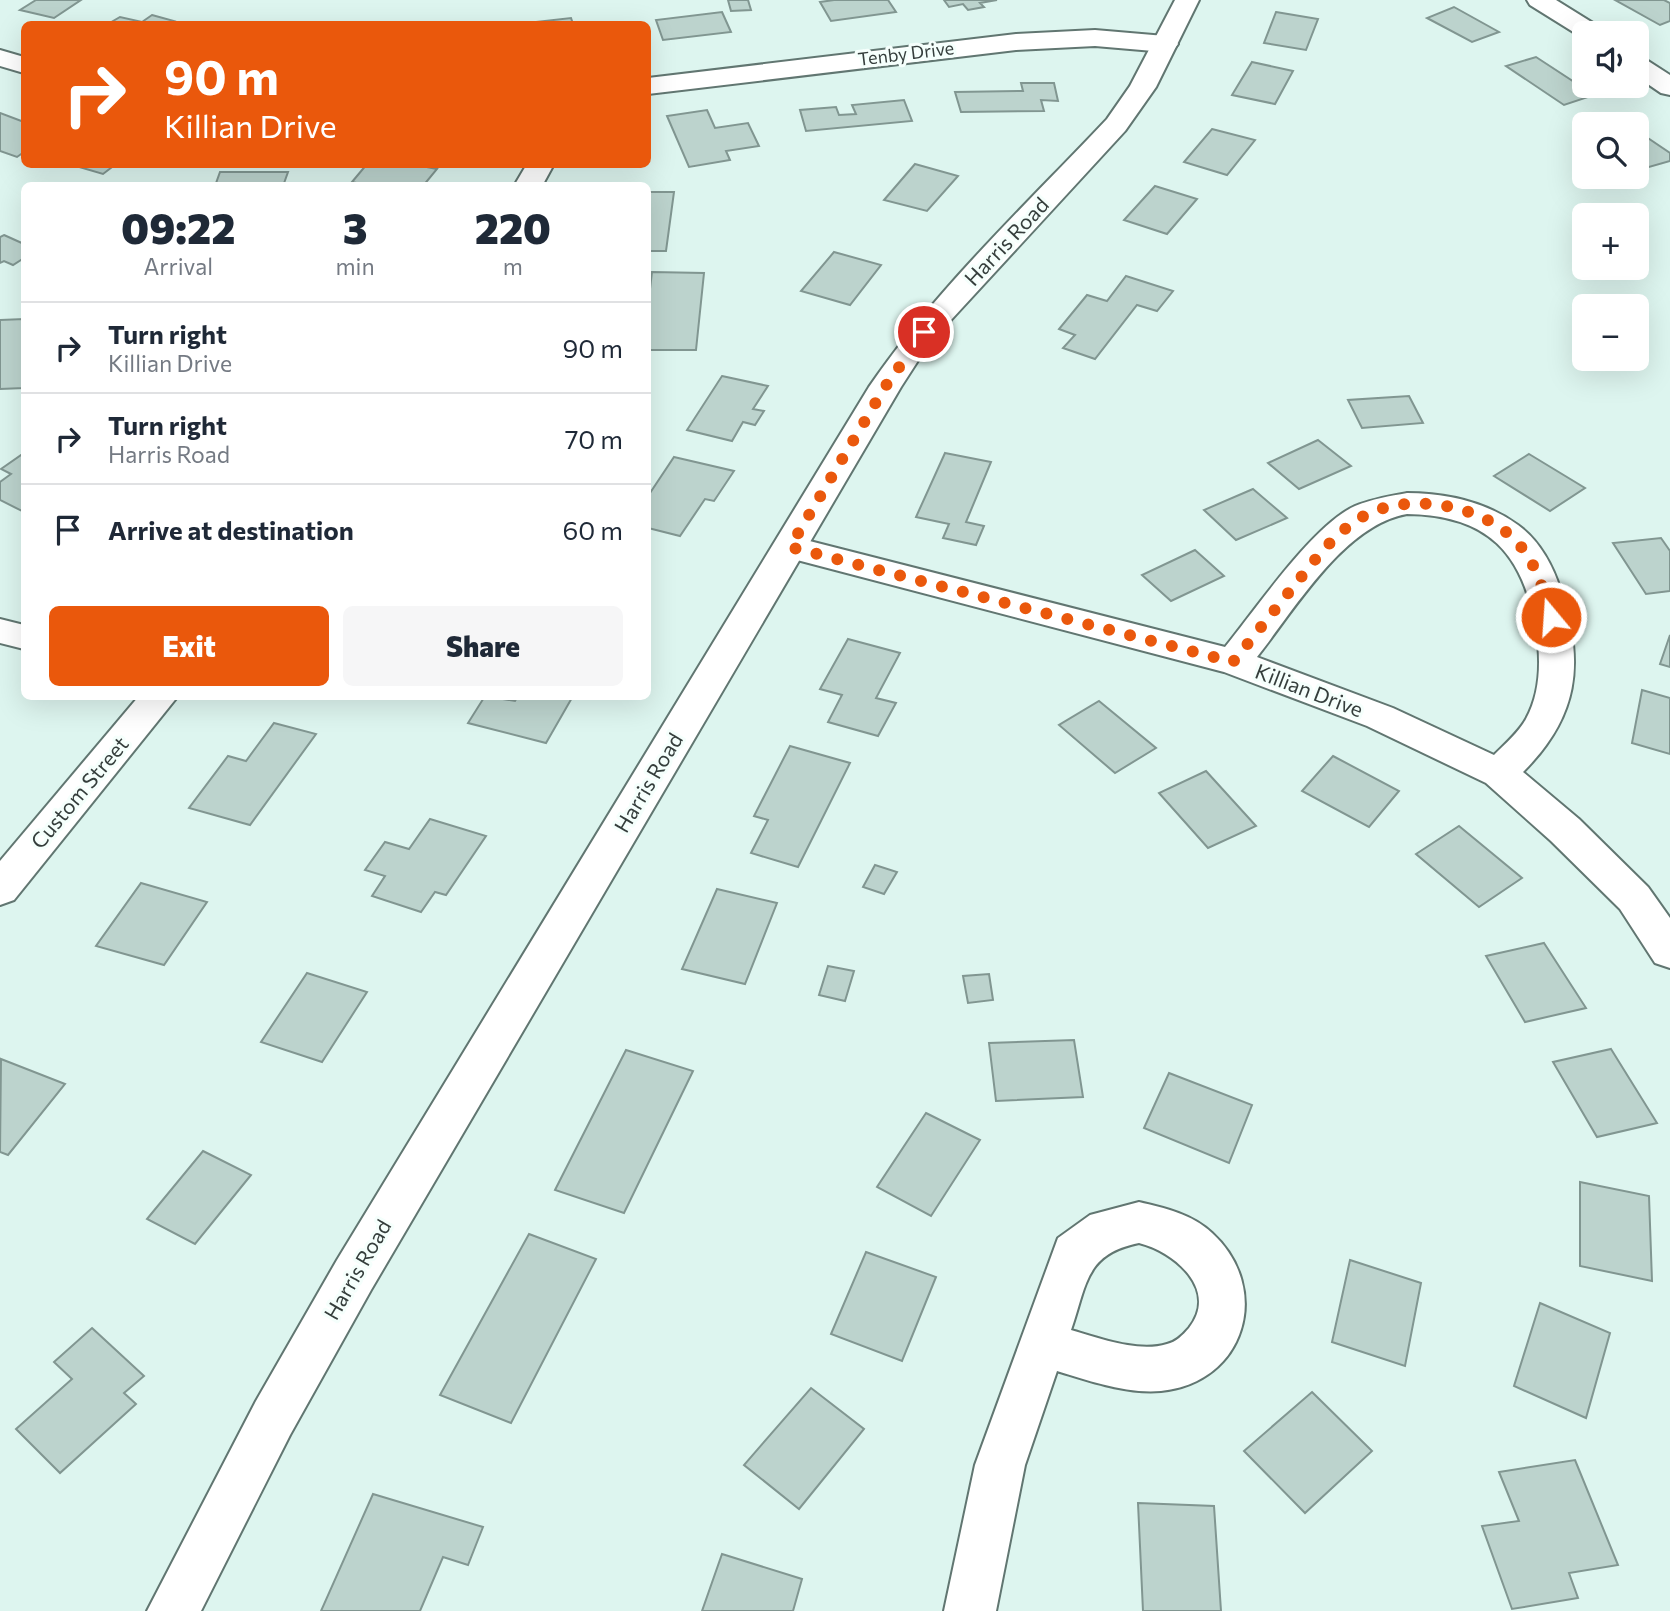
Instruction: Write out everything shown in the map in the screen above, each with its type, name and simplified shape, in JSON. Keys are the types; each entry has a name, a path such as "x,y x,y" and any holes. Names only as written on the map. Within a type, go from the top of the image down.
{"street":[{"name":"Harris Road","path":"173,1611 273,1418 354,1275 909,351 940,314 1116,125 1143,87 1187,0"},
{"path":"1539,0 1573,21"},
{"name":"Tenby Drive","path":"651,86 1016,42 1095,38 1165,44"},
{"path":"0,58 21,64"},
{"path":"1649,73 1670,87"},
{"path":"1233,662 1322,551 1339,534 1368,514 1402,505 1422,504 1442,506 1481,517 1513,538 1532,564 1546,598 1556,635 1558,665 1554,691 1541,725 1534,737 1499,773"},
{"name":"Killian Drive","path":"790,547 1233,662 1380,717 1499,773 1565,830 1634,898 1670,951"},
{"path":"0,631 21,636"},
{"name":"Custom Street","path":"0,889 157,700"},
{"path":"970,1611 1000,1465 1043,1345"}],"building":[{"path":"36,0 81,0 54,18 20,10"},
{"path":"728,0 748,0 751,10 731,11"},
{"path":"888,0 896,12 831,21 820,2"},
{"path":"944,0 997,0 980,3 984,7 968,10 963,4 949,7"},
{"path":"1615,0 1664,0 1670,3 1670,21 1660,25"},
{"path":"1454,7 1499,32 1472,42 1427,18"},
{"path":"722,12 731,32 663,40 656,20"},
{"path":"1276,12 1318,19 1306,50 1264,43"},
{"path":"152,15 174,21 143,21"},
{"path":"120,17 138,21 113,21"},
{"path":"571,18 572,21 545,21"},
{"path":"1536,57 1572,81 1572,98 1585,98 1564,105 1506,66"},
{"path":"1252,62 1293,71 1275,104 1232,95"},
{"path":"1021,83 1054,83 1058,101 1041,100 1044,111 961,112 955,92 1023,91"},
{"path":"904,100 912,121 806,131 800,110 836,107 839,115 856,114 852,105"},
{"path":"707,110 715,128 748,123 759,146 726,151 730,160 689,167 667,116"},
{"path":"0,113 21,121 21,154 17,157 0,151"},
{"path":"1212,129 1255,140 1227,175 1184,162"},
{"path":"1649,139 1670,153 1670,161 1649,167"},
{"path":"915,164 958,176 927,211 884,200"},
{"path":"83,168 111,168 103,174"},
{"path":"364,168 437,169 426,182 352,182"},
{"path":"220,172 288,172 284,182 216,182"},
{"path":"1155,186 1197,199 1167,234 1124,220"},
{"path":"651,192 674,192 666,251 651,251"},
{"path":"4,235 21,243 21,260 13,265 4,261 0,263 0,237"},
{"path":"834,252 881,265 850,305 801,291"},
{"path":"652,272 704,273 696,350 651,350"},
{"path":"1126,276 1173,291 1157,311 1137,305 1095,359 1063,348 1075,335 1059,329 1087,295 1107,301"},
{"path":"21,319 21,388 0,389 0,320"},
{"path":"722,376 768,386 753,409 764,411 755,425 743,422 732,441 687,430"},
{"path":"1409,396 1423,423 1362,428 1348,400"},
{"path":"1318,440 1351,466 1299,489 1268,463"},
{"path":"945,453 991,462 966,522 984,526 976,545 943,538 949,524 916,517"},
{"path":"1529,454 1585,488 1550,511 1494,476"},
{"path":"21,455 21,510 0,500 0,482 11,474 1,469"},
{"path":"674,457 734,471 714,501 705,499 680,536 651,529 651,492"},
{"path":"1253,489 1287,518 1236,540 1204,510"},
{"path":"1661,538 1670,551 1670,591 1646,594 1613,543"},
{"path":"1195,550 1224,576 1171,601 1142,575"},
{"path":"1670,635 1670,667 1660,664"},
{"path":"848,639 900,653 876,698 896,703 878,736 828,722 842,695 820,689"},
{"path":"1642,690 1670,698 1670,754 1632,743"},
{"path":"482,700 571,700 546,743 468,723"},
{"path":"1099,701 1156,748 1115,773 1059,725"},
{"path":"274,723 316,734 250,825 189,808 228,756 246,761"},
{"path":"790,746 850,763 798,867 751,853 768,820 754,816"},
{"path":"1333,756 1399,791 1369,827 1302,791"},
{"path":"1206,771 1256,826 1208,848 1159,793"},
{"path":"430,819 486,836 446,895 435,892 421,912 372,896 385,876 365,870 385,842 409,849"},
{"path":"1459,826 1522,878 1479,907 1416,854"},
{"path":"875,865 897,872 884,894 863,887"},
{"path":"141,883 207,902 164,965 96,946"},
{"path":"717,889 777,903 745,984 682,969"},
{"path":"1544,943 1586,1008 1525,1022 1486,956"},
{"path":"828,966 854,971 845,1001 819,995"},
{"path":"307,973 367,992 322,1062 261,1042"},
{"path":"989,974 993,1000 968,1003 963,976"},
{"path":"1074,1040 1083,1097 996,1101 989,1043"},
{"path":"1611,1049 1657,1123 1597,1137 1553,1062"},
{"path":"626,1050 693,1071 624,1213 555,1190"},
{"path":"1,1059 65,1084 8,1155 0,1152"},
{"path":"1169,1073 1252,1105 1229,1163 1144,1128"},
{"path":"926,1113 980,1140 931,1216 877,1187"},
{"path":"203,1151 251,1175 195,1244 147,1219"},
{"path":"1580,1182 1649,1196 1652,1281 1580,1266"},
{"path":"529,1234 596,1259 511,1423 440,1395"},
{"path":"866,1252 936,1277 902,1361 831,1334"},
{"path":"1350,1260 1421,1283 1405,1366 1332,1342"},
{"path":"1540,1303 1610,1333 1586,1418 1514,1386"},
{"path":"92,1328 144,1376 124,1393 136,1404 60,1473 16,1429 72,1379 54,1362"},
{"path":"811,1388 864,1429 799,1509 744,1465"},
{"path":"1312,1392 1372,1451 1305,1513 1244,1451"},
{"path":"1575,1460 1618,1565 1569,1573 1578,1598 1512,1609 1482,1526 1519,1521 1499,1472"},
{"path":"373,1494 483,1527 468,1565 443,1557 420,1611 321,1611"},
{"path":"1138,1503 1214,1506 1221,1611 1143,1611"},
{"path":"722,1554 802,1579 793,1611 702,1611"}],"route":[{"path":"924,332 885,387 790,547 1233,662 1322,551 1339,534 1368,514 1384,508 1422,504 1442,506 1481,517 1513,538 1532,564 1551,617"}]}
